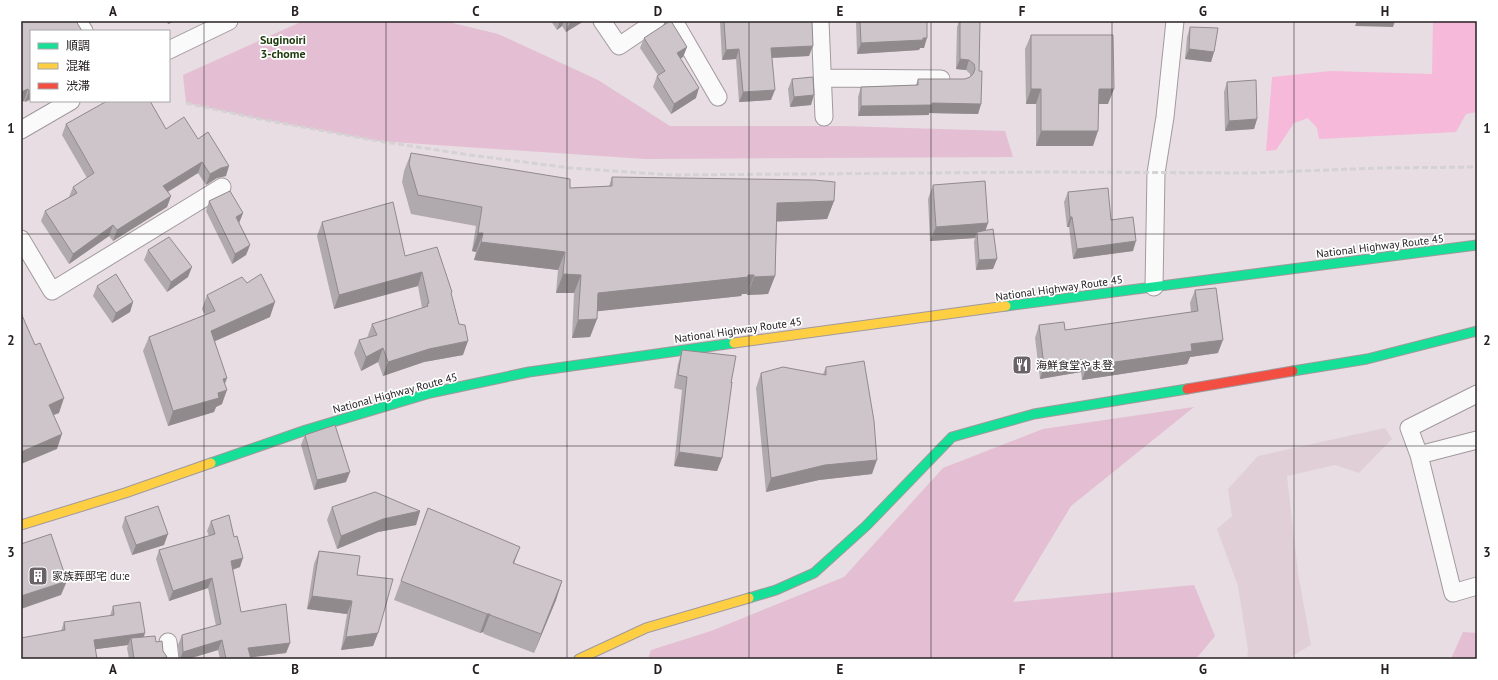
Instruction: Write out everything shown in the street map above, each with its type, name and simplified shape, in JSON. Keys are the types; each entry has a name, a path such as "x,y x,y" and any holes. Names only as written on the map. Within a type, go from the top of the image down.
{"main road":[{"name":"National Highway Route 45","path":"21,525 125,493 306,430 430,393 529,372 814,331 1034,304 1477,245"},
{"path":"579,659 646,628 776,590 814,573 866,526 952,437 1034,414 1367,359 1477,331"}],"street":[{"path":"78,21 83,30"},
{"path":"170,50 229,21"},
{"path":"602,21 619,46 656,21"},
{"path":"674,21 718,97"},
{"path":"820,21 824,117"},
{"path":"1154,287 1156,173 1165,116 1175,21"},
{"path":"823,78 954,79"},
{"path":"21,130 70,102"},
{"path":"21,239 52,291 222,187"},
{"path":"1477,394 1409,428 1420,455 1453,593 1477,586"},
{"path":"1420,455 1477,440"},
{"path":"168,642 170,659"}],"shaded area":[{"path":"303,21 444,21 498,34 598,80 670,126 840,126 1005,131 1013,157 645,159 378,141 255,118 186,103 183,75"},
{"path":"1433,21 1477,21 1477,112 1466,114 1456,132 1319,139 1317,128 1308,118 1294,123 1276,150 1266,151 1272,77 1331,71 1432,74"},
{"path":"1194,407 1071,506 1013,602 1194,585 1215,636 1196,659 648,659 651,650 711,631 844,577 943,468 1043,429"},
{"path":"1385,428 1392,439 1359,473 1335,465 1287,476 1298,573 1311,645 1287,659 1247,659 1248,650 1238,586 1217,529 1232,516 1228,489 1258,456"},
{"path":"1463,632 1477,633 1477,659 1451,659"}],"building":[{"path":"21,21 76,21 81,30 30,30 30,90 28,89 21,92"},
{"path":"670,21 687,47 677,53 699,88 674,104 657,76 665,71 644,38"},
{"path":"724,21 812,21 813,46 771,48 775,90 743,92 739,49 726,50"},
{"path":"860,21 927,21 927,38 923,38 923,40 861,43"},
{"path":"960,21 980,21 979,71 982,71 981,104 932,103 932,105 861,106 861,87 918,85 918,79 965,79 970,77 975,69 974,64 969,60 960,59"},
{"path":"1190,27 1218,28 1214,52 1189,49"},
{"path":"1031,35 1113,35 1114,89 1099,89 1098,131 1041,131 1041,89 1031,89"},
{"path":"813,77 814,95 794,97 792,79"},
{"path":"1256,80 1257,119 1229,121 1227,82"},
{"path":"105,102 151,102 166,129 184,117 198,139 208,132 229,166 221,168 210,174 202,162 163,186 171,196 117,230 113,225 73,254 45,211 77,193 73,187 94,173 66,124"},
{"path":"411,153 570,179 570,188 612,186 612,177 814,180 835,182 834,201 777,203 775,276 754,277 754,275 748,275 748,277 598,293 597,319 578,320 581,275 563,274 565,252 481,242 483,233 478,233 482,207 418,195 409,164"},
{"path":"985,181 988,223 936,227 933,185"},
{"path":"1108,188 1111,220 1133,217 1136,241 1077,249 1072,217 1070,217 1068,192"},
{"path":"230,191 243,213 236,217 250,245 235,254 209,201"},
{"path":"393,202 405,256 437,247 452,292 459,324 465,325 468,341 429,349 388,362 383,348 366,357 359,340 377,335 372,324 428,306 427,304 429,303 422,272 339,295 322,222"},
{"path":"993,229 997,259 979,260 977,232"},
{"path":"169,237 192,267 171,282 148,250"},
{"path":"116,274 133,302 116,313 97,286"},
{"path":"261,274 275,302 211,331 227,378 223,379 227,390 218,393 219,398 173,411 149,337 215,311 207,295 242,277 247,283"},
{"path":"1216,288 1223,340 1191,344 1192,351 1087,366 1086,359 1044,366 1039,325 1064,322 1065,330 1198,311 1195,290"},
{"path":"21,313 35,345 40,343 64,398 49,405 62,434 21,452"},
{"path":"682,350 736,356 731,383 732,382 722,458 679,452 687,377 678,375"},
{"path":"864,361 874,421 877,460 825,465 771,478 761,373 783,367 826,375 826,367"},
{"path":"335,425 350,472 317,480 305,435"},
{"path":"375,492 420,511 383,519 341,536 332,507"},
{"path":"158,506 168,534 136,545 125,517"},
{"path":"428,508 520,547 513,563 562,581 541,634 401,581"},
{"path":"229,515 234,537 237,536 243,558 231,561 241,612 286,604 290,643 248,648 251,659 226,659 222,640 183,652 182,635 221,624 212,578 173,591 159,550 215,534 211,521"},
{"name":"家族葬邸宅 du:e","path":"51,534 67,581 21,596 21,544"},
{"path":"319,551 360,556 357,575 393,579 378,633 346,637 352,601 312,596"},
{"path":"140,602 145,633 94,640 97,659 21,659 21,638 65,630 64,622 114,615 113,606"},
{"path":"155,636 156,642 162,641 163,651 167,657 160,659 134,659 131,638"}],"railway":[{"path":"186,103 255,118 378,141 470,155 570,168 672,175 1050,172 1250,173 1379,168 1477,167"}],"traffic: fast":[{"path":"1006,306 1477,245"},
{"path":"1293,371 1367,359 1477,331"},
{"path":"211,463 306,430 430,393 529,372 734,343"},
{"path":"749,598 776,590 814,573 866,526 952,437 1034,414 1187,389"}],"traffic: slow":[{"path":"734,343 1006,306"},
{"path":"21,525 125,493 211,463"},
{"path":"579,659 646,628 749,598"}],"traffic: jam":[{"path":"1187,389 1293,371"}],"place":[{"name":"海鮮食堂やま登","path":"1022,365"},
{"name":"家族葬邸宅 du:e","path":"38,576"}],"district":[{"name":"Suginoiri 3-chome","path":"283,47"}]}
